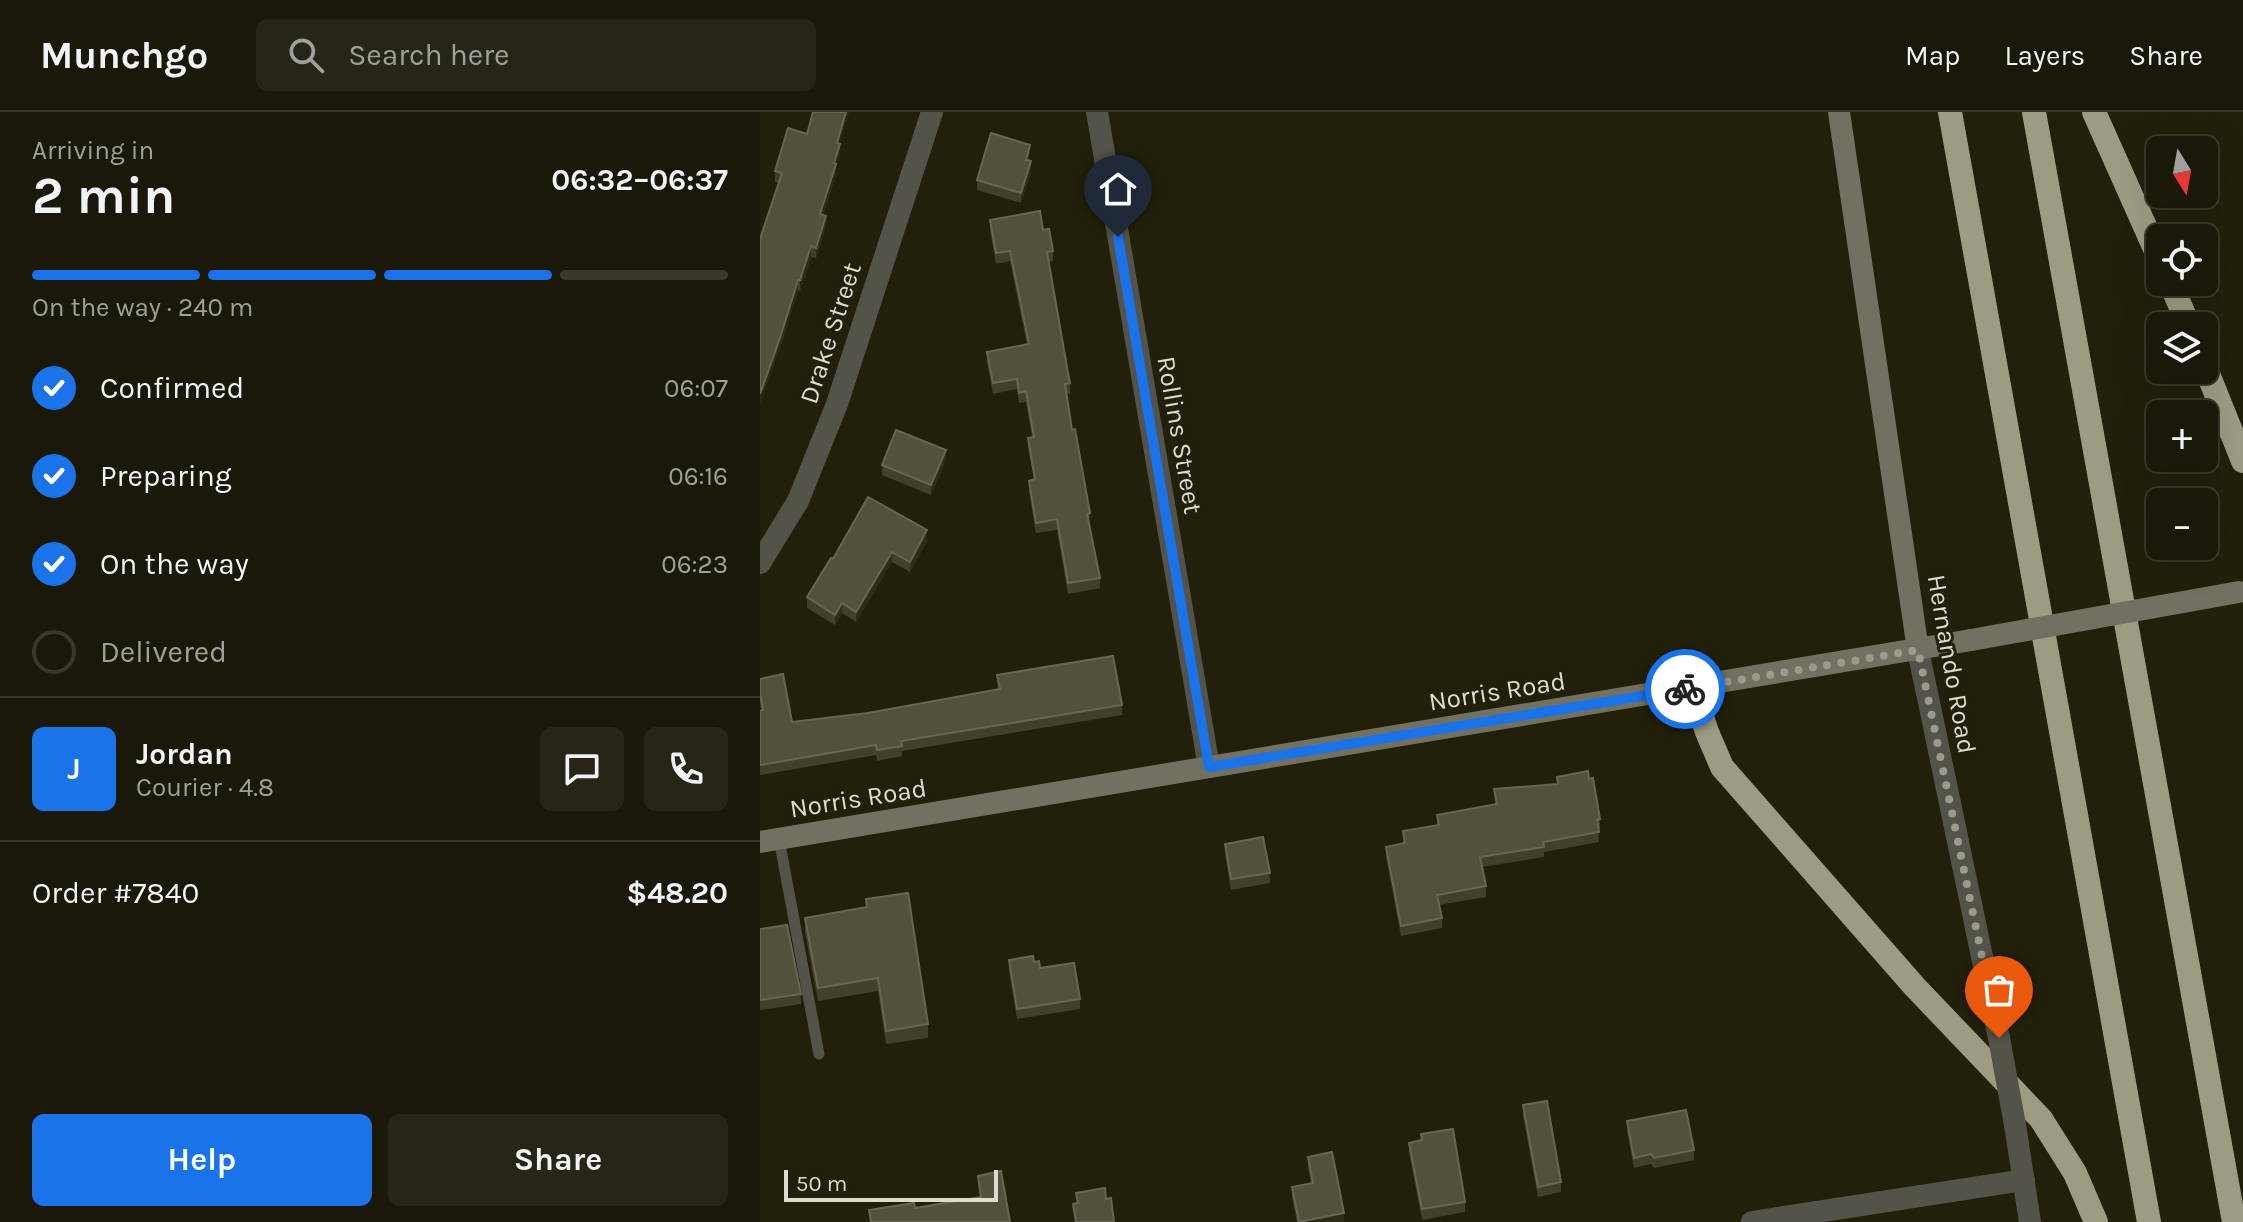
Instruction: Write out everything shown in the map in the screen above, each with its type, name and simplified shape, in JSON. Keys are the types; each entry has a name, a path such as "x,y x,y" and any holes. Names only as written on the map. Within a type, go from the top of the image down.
{"highway":[{"path":"1950,112 2149,1222"},
{"path":"2034,112 2234,1222"},
{"path":"2094,112 2146,229"},
{"path":"2212,384 2243,461"},
{"path":"1692,687 1722,767 1915,987 2041,1119 2075,1173 2096,1222"}],"main road":[{"name":"Hernando Road","path":"1839,112 1918,650"},
{"name":"Norris Road","path":"770,841 1918,650 2241,591"}],"street":[{"name":"Drake Street","path":"760,563 798,501 837,404 932,112"},
{"name":"Rollins Street","path":"1097,112 1209,767"},
{"name":"Hernando Road","path":"1918,650 1999,1038 2030,1222"},
{"path":"1752,1222 2024,1180"}],"lane":[{"path":"770,841 819,1054"}],"building":[{"path":"813,112 846,112 837,143 840,144 836,164 820,214 826,216 816,248 811,246 798,280 760,394 760,239 782,173 775,171 788,128 807,134"},
{"path":"991,133 1030,145 1026,160 1031,161 1021,193 977,180"},
{"path":"1040,211 1043,230 1049,229 1053,251 1047,252 1070,383 1065,384 1100,578 1068,583 1057,519 1036,523 1029,481 1035,479 1028,438 1034,437 1026,391 1019,393 1017,379 993,383 987,352 1029,344 1010,251 996,253 990,220"},
{"path":"896,430 946,450 931,485 882,465"},
{"path":"868,497 927,530 910,562 892,552 856,612 842,603 835,615 807,597 833,559"},
{"path":"1113,656 1122,705 901,741 902,746 877,750 876,745 760,765 760,711 763,710 760,679 783,674 792,722 868,713 1000,689 997,675"},
{"path":"1588,771 1589,779 1593,778 1600,819 1597,820 1599,832 1543,842 1544,847 1480,857 1486,886 1437,895 1442,918 1401,926 1386,847 1405,843 1403,831 1439,825 1437,815 1497,804 1494,789 1558,784 1557,777"},
{"path":"1263,837 1270,873 1231,879 1225,844"},
{"path":"908,893 928,1024 886,1031 878,978 818,988 805,918 867,907 866,899"},
{"path":"787,925 801,994 760,1000 760,929"},
{"path":"1033,956 1034,962 1039,961 1040,968 1074,963 1080,999 1017,1009 1009,960"},
{"path":"1547,1101 1561,1182 1538,1187 1523,1105"},
{"path":"1686,1110 1694,1150 1654,1158 1651,1154 1634,1158 1627,1121"},
{"path":"1453,1129 1465,1202 1422,1209 1409,1143 1422,1140 1421,1134"},
{"path":"1332,1152 1344,1213 1299,1222 1292,1187 1313,1183 1308,1157"},
{"path":"1001,1171 1010,1222 871,1222 869,1210 914,1203 915,1208 981,1197 978,1176"},
{"path":"1105,1188 1106,1199 1111,1198 1114,1222 1076,1222 1073,1204 1078,1203 1076,1193"}],"way so far":[{"path":"1685,689 1918,650 1999,1038"}],"route":[{"path":"1118,237 1209,767 1685,689"}]}
